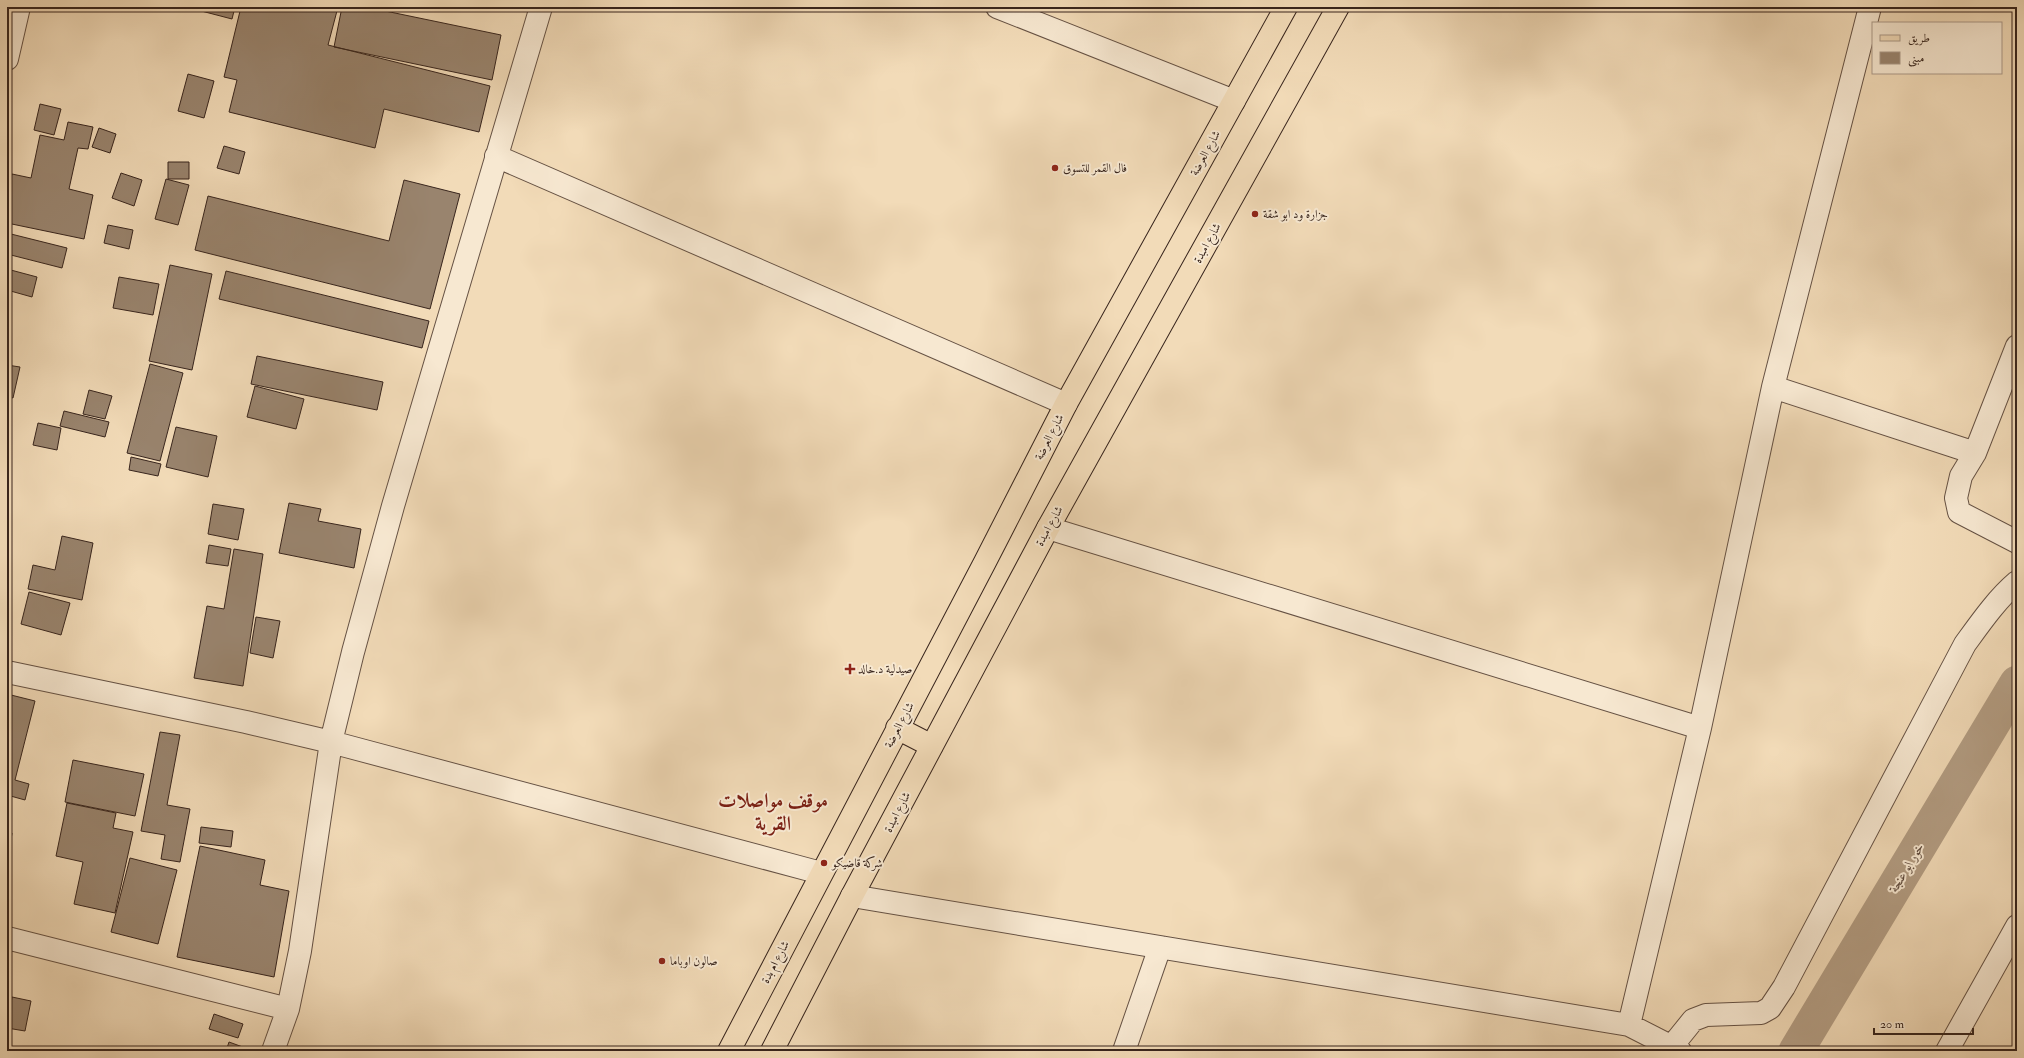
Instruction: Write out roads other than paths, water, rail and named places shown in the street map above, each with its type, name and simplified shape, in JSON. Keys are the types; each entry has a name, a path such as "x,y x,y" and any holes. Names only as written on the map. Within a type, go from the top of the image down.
{"main road":[{"name":"شارع العرضة","path":"821,873 985,562 1066,404 1286,7"},
{"name":"شارع امبدة","path":"772,1051 852,896 1048,528 1338,7"},
{"path":"897,728 932,746"},
{"name":"شارع ام بدة","path":"729,1051 821,873"}],"street":[{"path":"7,59 19,7"},
{"path":"273,1051 288,1009 300,951 331,742 353,652 393,506 450,320 496,156 541,7"},
{"path":"997,7 1234,101"},
{"path":"1630,1025 1700,728 1773,387 1870,7"},
{"path":"496,156 1066,404"},
{"path":"2017,346 1975,453 1960,476 1956,498 1959,512 2017,542"},
{"path":"1773,387 1975,453"},
{"path":"1048,528 1700,728"},
{"path":"852,896 1630,1025 1676,1048 1693,1020 1706,1015 1761,1013 1770,1008 1784,988 1965,644 1995,605 2017,582"},
{"path":"7,672 246,722 331,742 821,873"},
{"path":"1947,1051 2012,948 2017,926"},
{"path":"7,938 288,1009"},
{"path":"1124,1051 1160,947"}],"waterway":[{"name":"خور ابو عنجة","path":"1796,1051 2017,683"}],"place":[{"name":"فال القمر للتسوق","path":"1055,168"},
{"name":"جزارة ود ابو شقة","path":"1255,214"},
{"name":"صيدلية د.خالد","path":"850,669"},
{"name":"شركة قاضيكو","path":"824,863"},
{"name":"صالون اوباما","path":"662,961"}],"district":[{"name":"موقف مواصلات القرية","path":"773,812"}]}
